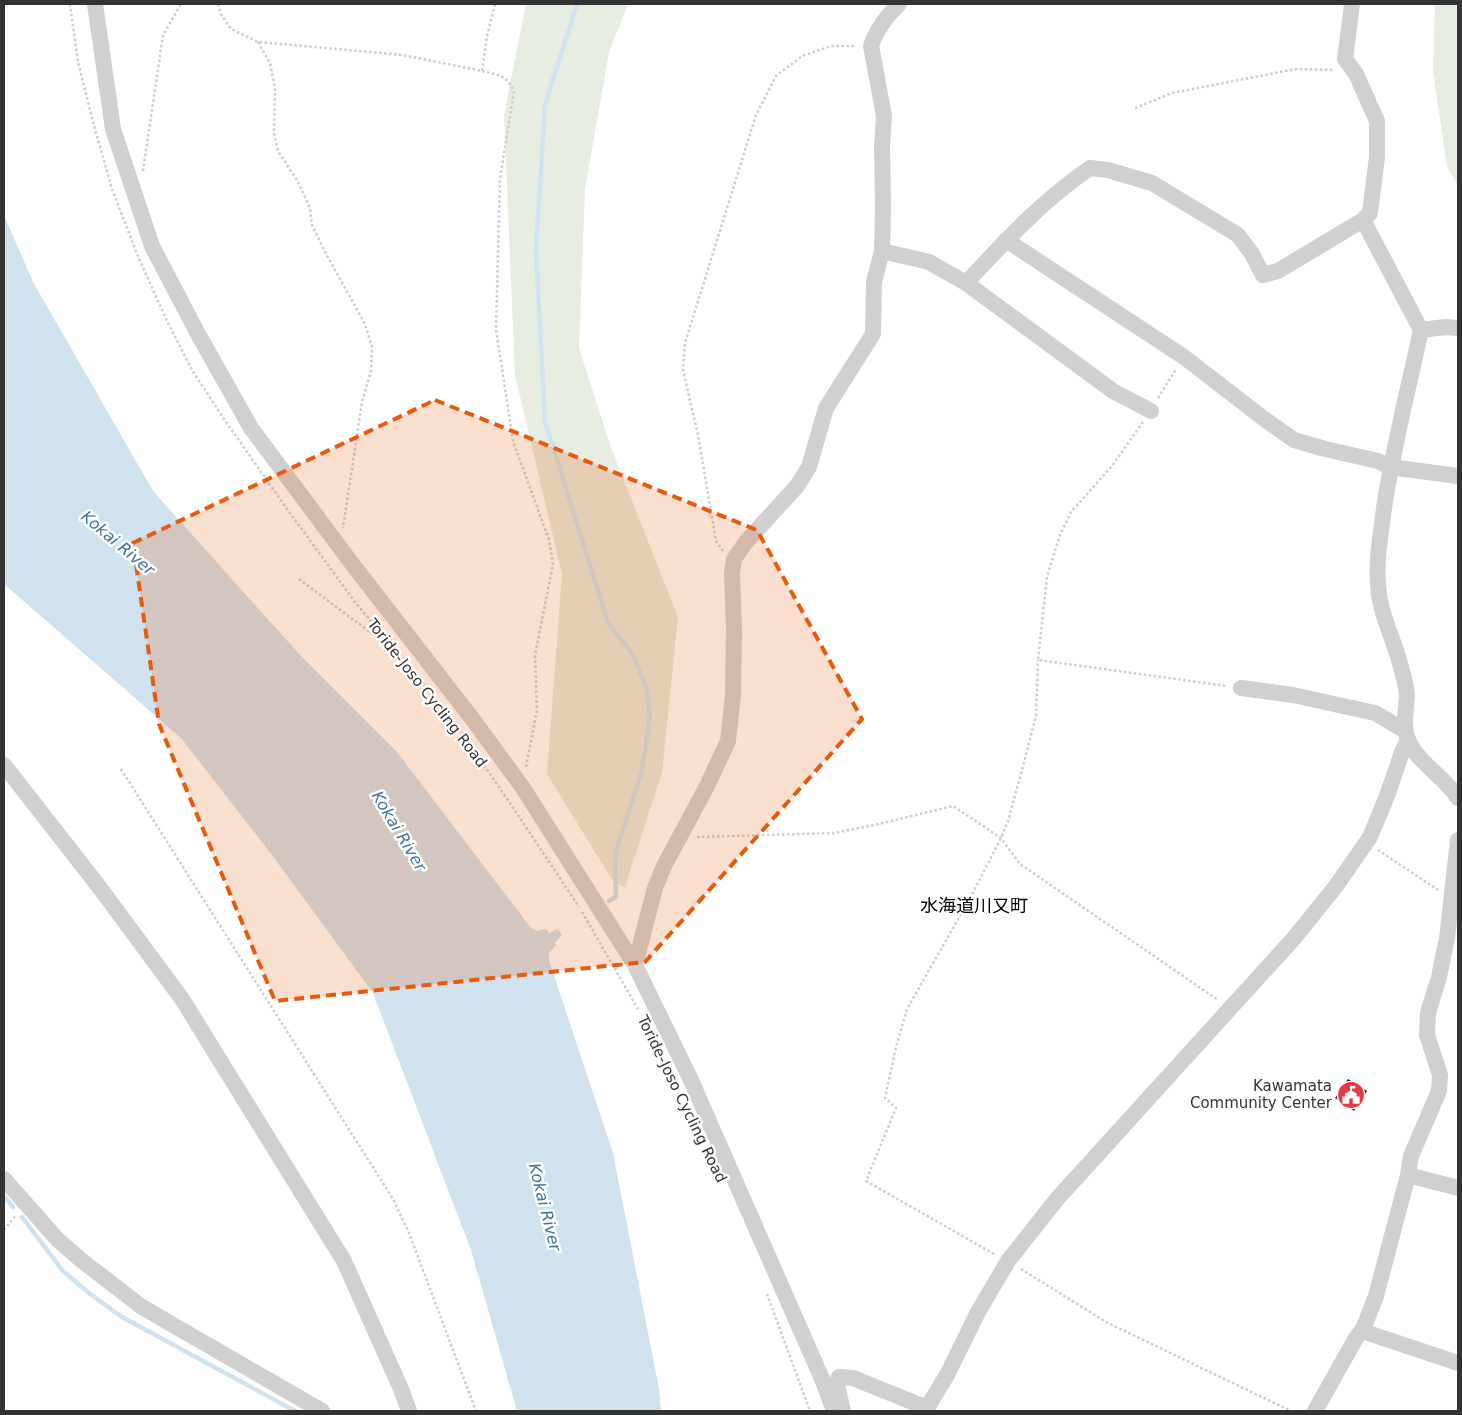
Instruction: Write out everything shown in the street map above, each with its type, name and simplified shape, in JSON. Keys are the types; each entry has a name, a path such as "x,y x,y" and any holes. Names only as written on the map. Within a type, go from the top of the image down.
{"street":[{"path":"95,4 113,129 152,246 198,334 251,428 523,788 635,965 702,1104 819,1371 834,1411"},
{"path":"635,965 655,888 664,866 707,786 728,741 733,695 734,559 746,542 797,486 809,467 826,408 873,334 874,282 882,251 882,145 884,116 871,46 874,36 899,4"},
{"path":"966,283 1006,240 1060,191 1090,168 1108,170 1152,183 1238,235 1252,254 1263,275 1278,271 1363,220 1370,212 1377,157 1377,121 1356,74 1345,58 1352,4"},
{"path":"843,1411 837,1385 839,1377 853,1378 927,1408 947,1375 978,1312 1008,1261 1057,1199 1295,937 1336,886 1370,837 1388,796 1406,735 1407,694 1384,618 1378,585 1378,549 1390,467 1421,330 1363,220"},
{"path":"1006,240 1184,357 1294,440 1378,461 1390,467 1458,476"},
{"path":"882,251 929,262 966,283 1113,391 1150,411"},
{"path":"1421,330 1444,327 1458,328"},
{"path":"1241,688 1293,696 1376,714 1406,735 1414,751 1425,764 1457,793"},
{"path":"4,765 100,888 182,999 344,1262 409,1411"},
{"path":"1315,1411 1363,1329 1376,1296 1408,1176 1411,1156 1439,1090 1440,1075 1427,1035 1428,1013 1439,977 1447,938 1458,840"},
{"path":"1408,1176 1458,1188"},
{"path":"4,1179 58,1240 142,1307 322,1411"},
{"path":"1363,1329 1368,1333 1458,1363"}],"path":[{"name":"Toride-Joso Cycling Road","path":"70,4 78,62 112,189 137,254 167,321 192,370 287,509 355,602 462,733 581,910 640,1013"},
{"path":"142,176 163,35 180,4"},
{"path":"218,4 221,14 232,29 258,42 403,55 500,76 508,80 514,91 500,179 496,329 514,441 549,540 553,564 535,655 537,710 523,788"},
{"path":"482,71 487,36 495,4"},
{"path":"258,42 270,63 275,88 274,132 278,151 298,182 310,208 312,225 365,324 372,347 371,371 362,402 343,529"},
{"path":"733,566 716,541 698,435 683,370 685,343 756,115 776,76 802,56 831,46 871,46"},
{"path":"1135,108 1172,93 1296,69 1340,70 1356,74"},
{"path":"1184,357 1112,466 1071,512 1060,535 1047,577 1038,660 1036,716 1008,821 970,898 907,1009 884,1098 896,1108 866,1181 1008,1261 1106,1322 1291,1411"},
{"path":"300,579 374,635 383,636"},
{"path":"1038,660 1241,688"},
{"path":"121,769 393,1199 410,1233 476,1411"},
{"path":"680,837 834,833 953,806 1001,838 1020,864 1230,1008"},
{"path":"1366,842 1452,899"},
{"path":"4,1230 25,1204"},
{"path":"765,1289 810,1411"}],"highlighted area":[{"path":"435,400 757,530 862,719 645,962 275,1001 159,724 133,543"}],"shaded area":[{"path":"526,4 628,4 609,52 585,189 579,348 610,445 678,617 662,772 625,887 614,883 547,774 562,574 515,375 504,115"},
{"path":"1435,4 1458,4 1458,185 1447,167 1433,71"}],"water":[{"name":"Kokai River","path":"4,215 33,282 153,491 300,655 397,752 531,928 537,931 546,929 549,933 558,929 562,935 555,942 556,945 549,953 549,960 613,1153 659,1389 661,1411 517,1411 471,1250 373,993 272,855 181,738 4,584"}],"building":[{"name":"Kawamata Community Center","path":"1348,1079 1367,1091 1354,1111 1335,1098"}],"waterway":[{"path":"577,4 545,105 536,249 545,421 608,623 632,653 646,687 650,715 642,771 616,851 616,897 609,901"},
{"path":"4,1196 13,1207"},
{"path":"22,1217 63,1271 90,1294 122,1317 295,1411"}],"place":[{"name":"Kawamata Community Center","path":"1351,1095"}],"district":[{"name":"水海道川又町","path":"974,905"}]}
